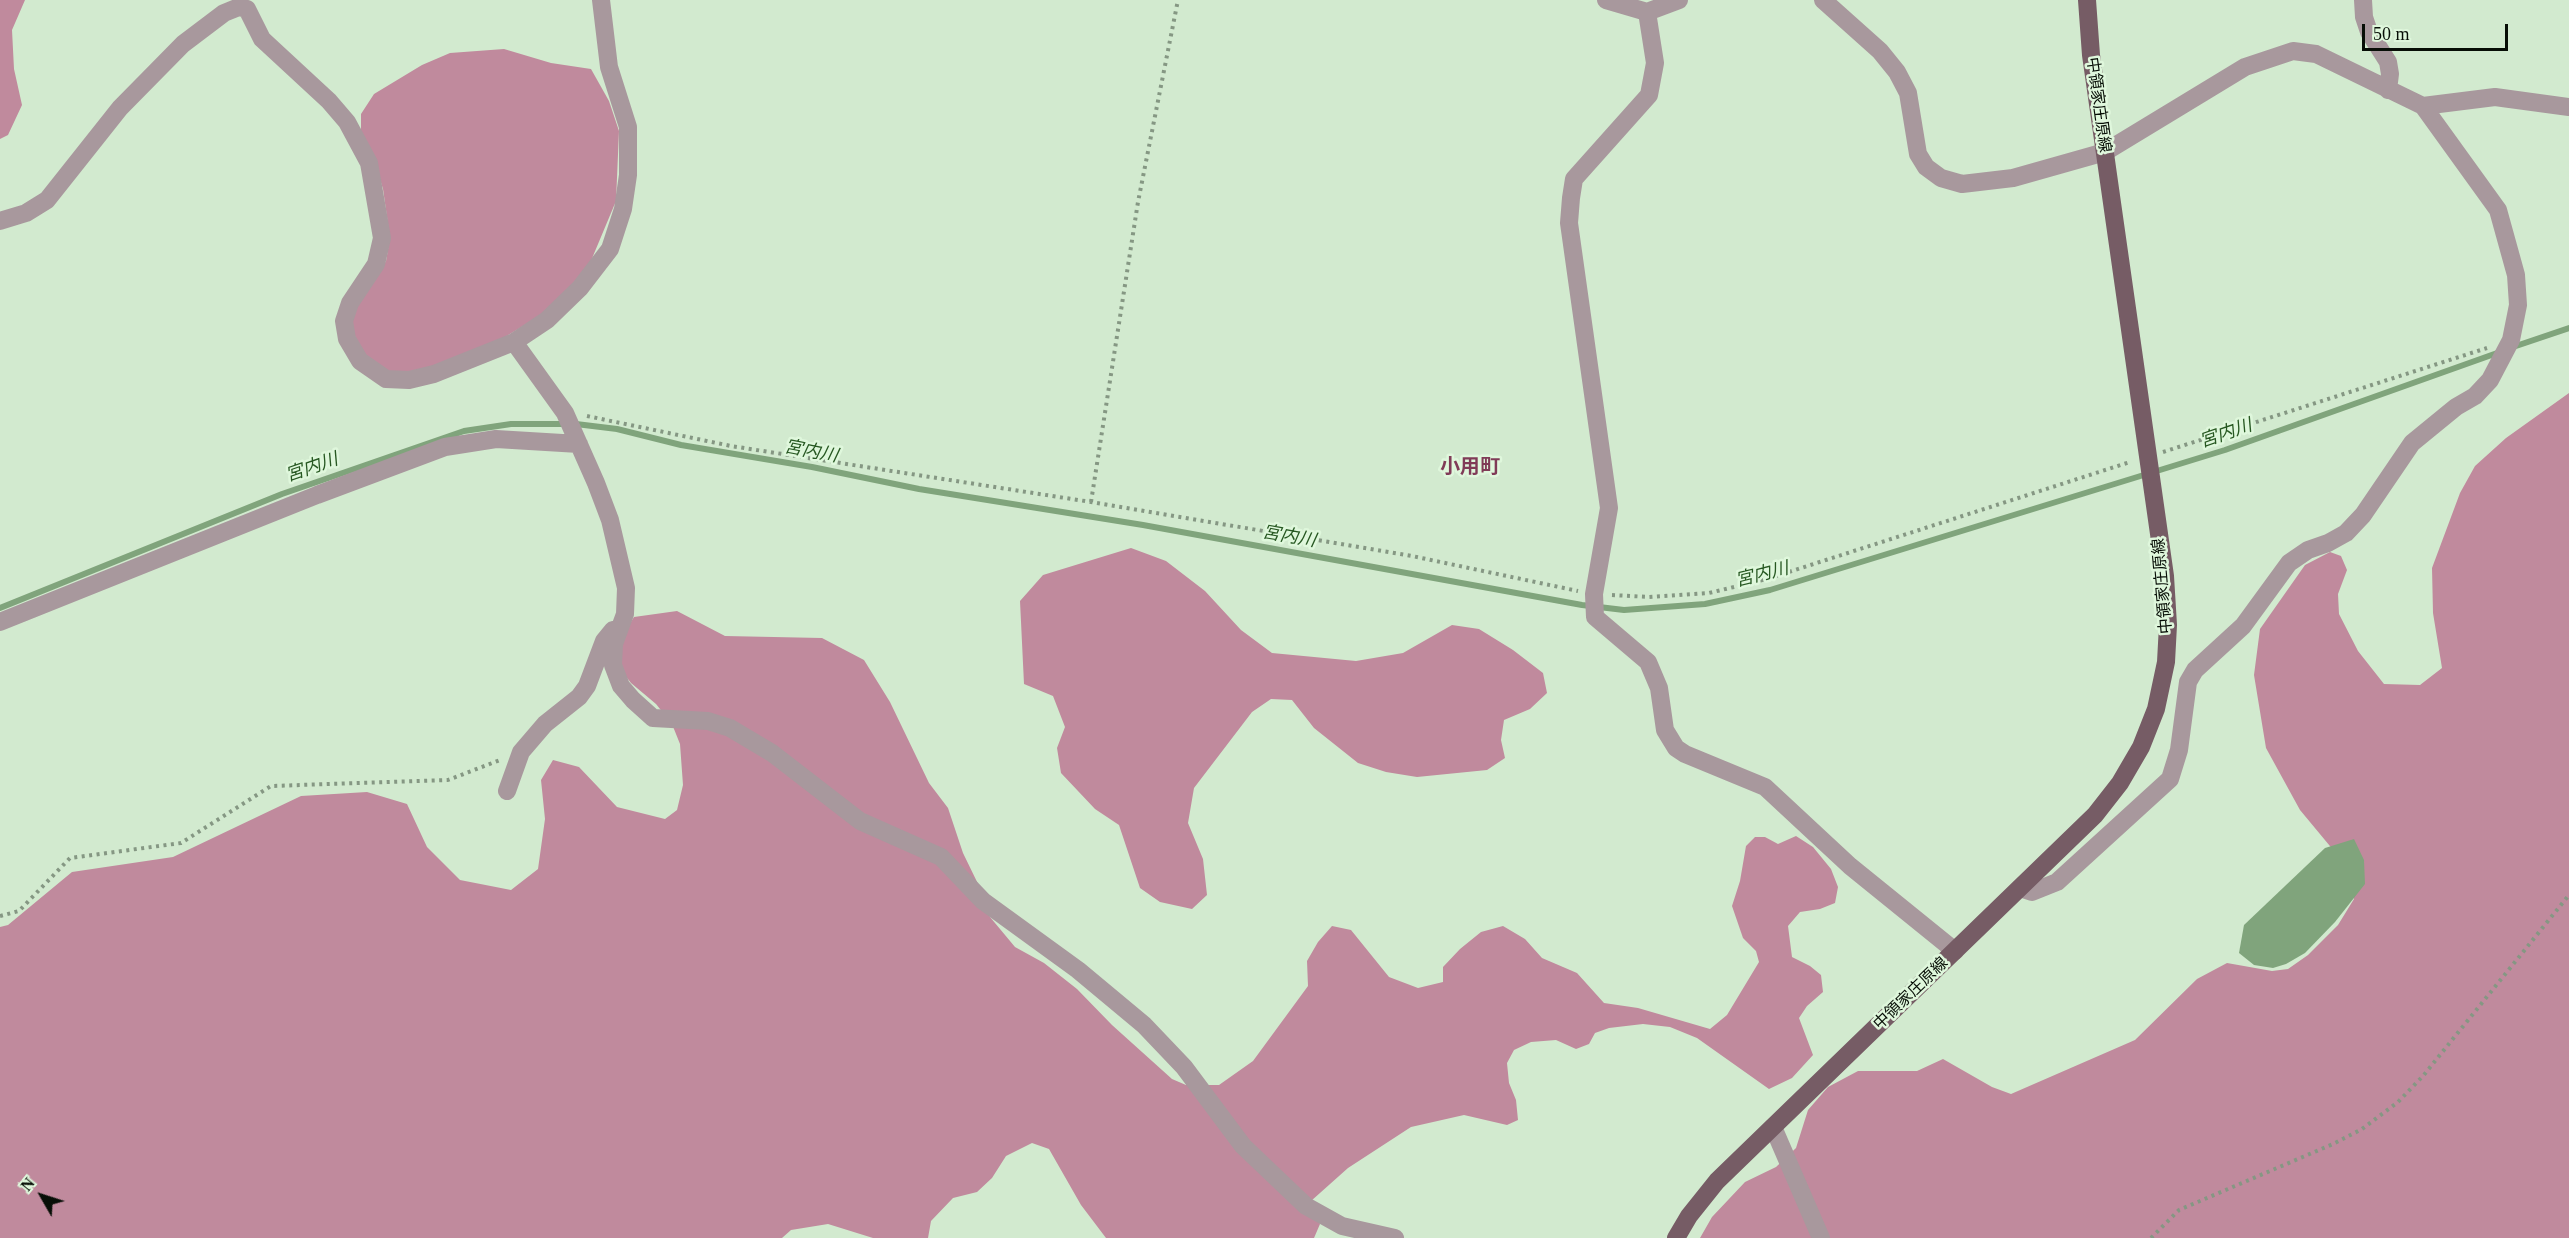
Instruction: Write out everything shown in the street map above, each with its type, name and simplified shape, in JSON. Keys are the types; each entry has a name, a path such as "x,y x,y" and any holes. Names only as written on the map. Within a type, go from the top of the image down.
{"main road":[{"name":"中領家庄原線","path":"1676,1238 1689,1216 1717,1181 2095,815 2120,783 2141,747 2156,709 2166,662 2168,625 2165,576 2091,55 2087,0"}],"street":[{"path":"0,221 26,213 47,200 120,108 183,44 233,5 243,8 251,12 262,39 329,101 347,122 369,164 382,238 376,264 350,303 344,321 347,339 360,361 386,379 409,380 434,374 514,342 547,320 580,288 610,249 623,209 628,175 627,127 609,67 601,0"},
{"path":"1606,0 1647,12 1679,0"},
{"path":"1822,0 1880,51 1897,72 1908,93 1918,154 1926,167 1941,178 1962,184 2013,178 2105,152 2245,67 2293,51 2316,54 2423,106 2498,210 2516,274 2518,305 2510,342 2499,366 2475,396 2456,407 2412,443 2363,515 2346,532 2328,543 2308,550 2289,563 2243,626 2195,670 2188,682 2184,698 2175,767 2161,790 2057,882 2032,892 2020,888"},
{"path":"2363,0 2364,17 2369,32 2388,62 2390,74 2388,90"},
{"path":"1647,12 1655,63 1649,95 1574,179 1570,198 1569,223 1609,508 1594,601 1597,621 1648,662 1659,688 1665,730 1676,748 1684,754 1765,787 1850,866 1955,951"},
{"path":"2423,106 2495,97 2569,107"},
{"path":"507,791 521,752 545,724 571,703 587,686 604,641 625,614 626,588 606,511 572,428 514,342"},
{"path":"0,622 317,495 445,447 572,428"},
{"path":"618,625 614,644 615,674 633,700 653,718 708,721 730,728 772,753 860,821 941,857 983,901 1078,970 1144,1025 1184,1067 1243,1146 1306,1206 1342,1226 1395,1238"},
{"path":"1773,1127 1821,1238"}],"path":[{"path":"1090,502 1138,202 1178,0"},
{"path":"572,428 610,419 731,446 1090,502 1412,556 1594,601 1709,594 1767,579 2149,455 2510,342"},
{"path":"0,916 19,911 69,858 181,843 271,786 448,780 521,752"},
{"path":"2151,1238 2179,1210 2334,1144 2361,1129 2397,1102 2423,1076 2569,895"}],"shaded area":[{"path":"0,0 25,0 12,30 14,69 22,105 8,135 0,139"},
{"path":"504,49 551,63 591,69 609,101 619,131 616,201 588,268 541,315 505,337 437,365 407,372 385,371 367,361 352,330 354,311 386,261 390,238 383,189 375,163 361,136 361,114 374,94 422,65 450,53"},
{"path":"2569,393 2569,1238 1700,1238 1712,1217 1745,1182 1776,1167 1796,1148 1808,1110 1828,1087 1858,1071 1917,1071 1943,1059 1992,1087 2011,1094 2135,1040 2197,979 2227,963 2272,971 2288,969 2308,955 2338,925 2354,899 2344,863 2300,810 2266,748 2254,675 2260,629 2305,565 2330,552 2341,556 2347,570 2338,594 2339,614 2358,651 2384,684 2420,685 2442,668 2433,613 2432,568 2460,493 2475,466 2506,438"},
{"path":"1131,548 1166,561 1205,591 1241,630 1272,653 1356,661 1403,653 1452,625 1479,629 1513,650 1543,673 1547,693 1530,709 1504,720 1501,740 1505,758 1487,770 1417,777 1386,772 1358,763 1314,728 1292,700 1271,699 1252,712 1194,788 1188,823 1203,859 1207,895 1192,909 1160,902 1140,888 1119,825 1095,809 1061,773 1057,748 1065,727 1053,696 1024,684 1020,601 1043,575"},
{"path":"677,611 725,636 822,638 864,660 890,702 929,783 948,808 963,853 980,888 990,917 1015,947 1044,963 1077,989 1112,1025 1172,1079 1186,1085 1219,1085 1253,1061 1308,986 1307,961 1318,942 1332,926 1351,930 1389,977 1418,988 1443,982 1443,967 1460,949 1481,932 1503,926 1525,939 1542,958 1577,973 1604,1003 1638,1008 1710,1029 1727,1015 1759,962 1756,951 1743,938 1732,906 1740,881 1746,846 1755,837 1765,837 1778,844 1796,836 1813,847 1831,869 1838,887 1835,903 1820,909 1800,912 1788,926 1792,957 1810,966 1821,975 1823,992 1807,1006 1799,1018 1813,1055 1792,1078 1769,1089 1697,1038 1670,1027 1643,1024 1609,1028 1595,1033 1589,1044 1576,1049 1556,1040 1531,1042 1514,1050 1507,1063 1509,1083 1516,1100 1518,1120 1507,1125 1464,1115 1411,1127 1348,1168 1311,1201 1320,1224 1314,1238 1106,1238 1081,1205 1049,1149 1032,1143 1006,1156 992,1178 977,1192 953,1198 931,1221 928,1238 873,1238 828,1224 791,1230 782,1238 0,1238 0,927 8,925 72,872 173,857 301,796 367,792 407,804 427,847 460,880 511,890 538,869 545,819 541,780 553,760 579,767 617,807 665,819 677,810 683,785 680,744 672,724 656,704 631,683 617,665 617,645 634,617"},
{"path":"2354,839 2364,860 2365,884 2335,922 2305,953 2286,964 2273,968 2254,965 2239,953 2244,925 2325,848"}],"waterway":[{"name":"宮内川","path":"2513,347 2569,328"},
{"name":"宮内川","path":"0,608 282,494 464,431 511,424 576,424 617,429 681,445 812,467 919,489 1143,525 1582,605 1624,610 1705,604 1770,590 2225,450 2500,352"}],"district":[{"name":"小用町","path":"1470,468"}]}
